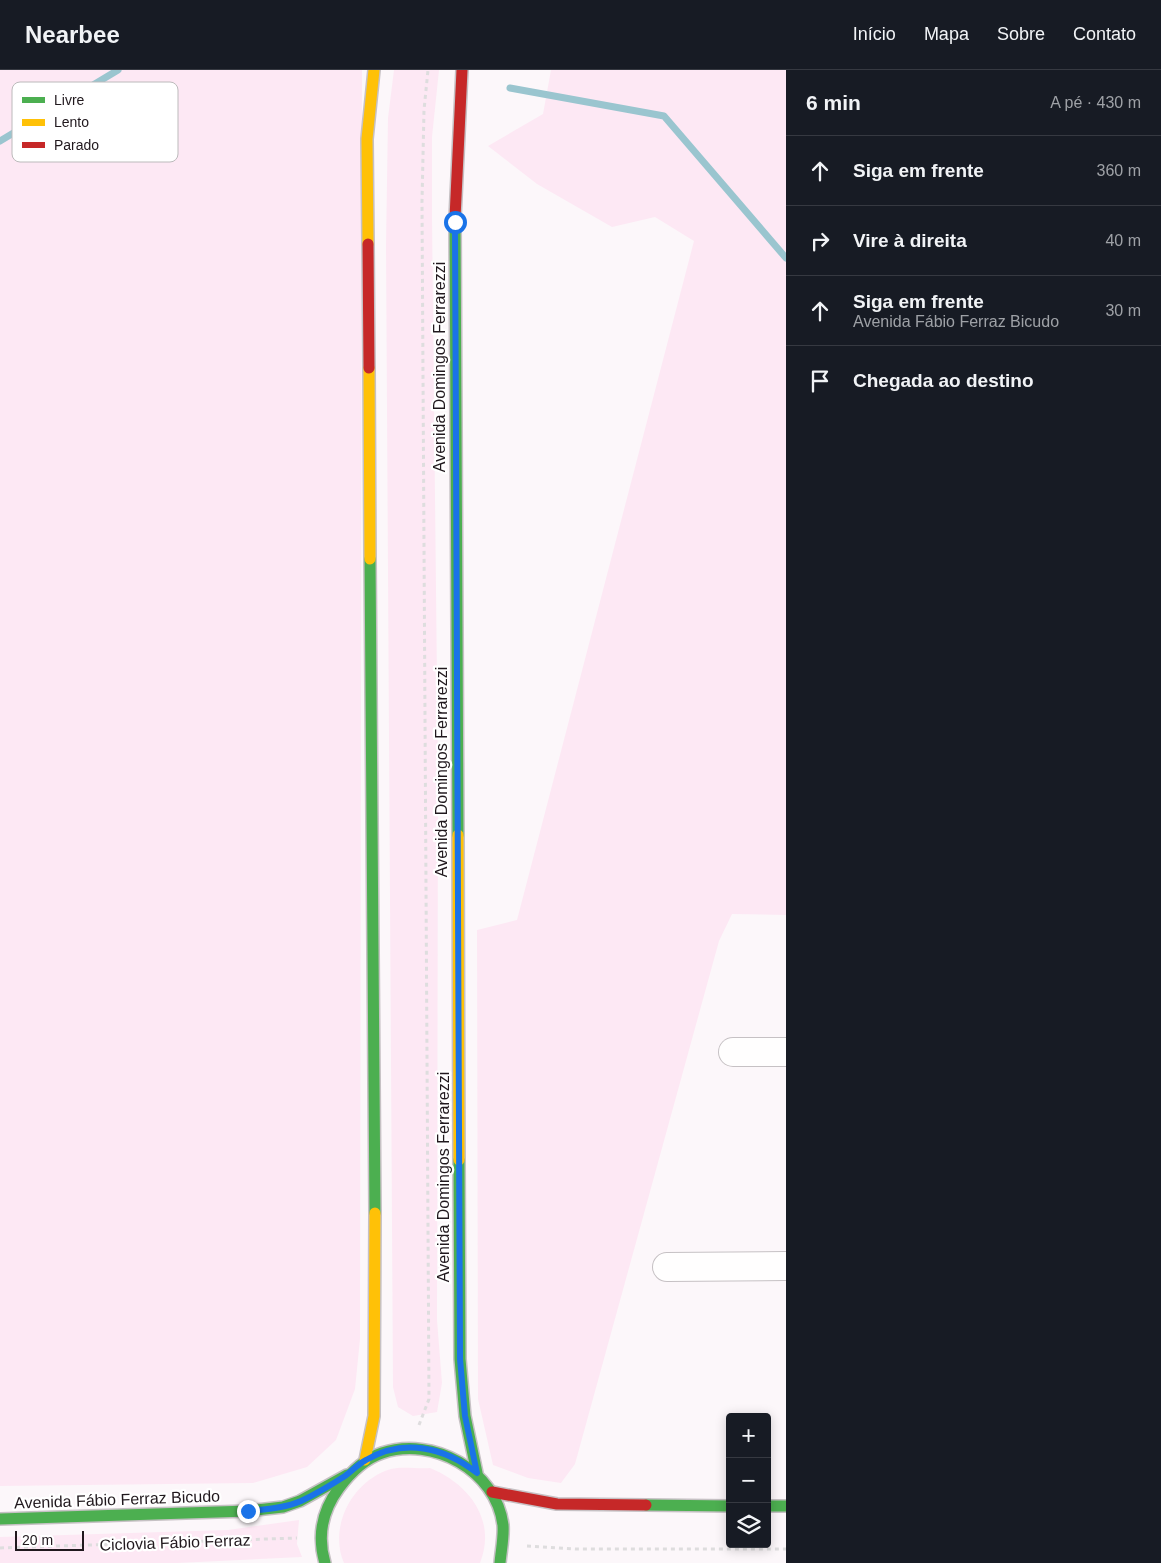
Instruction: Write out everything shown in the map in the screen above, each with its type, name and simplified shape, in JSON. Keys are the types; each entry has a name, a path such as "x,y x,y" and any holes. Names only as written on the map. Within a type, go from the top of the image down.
{"main road":[{"path":"365,1460 374,1416 376,1253 367,139 374,70"},
{"name":"Avenida Domingos Ferrarezzi","path":"462,70 455,222 460,1359 465,1416 477,1473"},
{"path":"324,1563 321,1540 327,1505 335,1489 346,1475 365,1460 380,1453 411,1447 446,1454 463,1462 477,1473 492,1492 503,1522 504,1544 500,1563"},
{"name":"Avenida Fábio Ferraz Bicudo","path":"0,1519 248,1511 283,1507 300,1501 346,1475"},
{"path":"492,1492 557,1504 726,1506"},
{"path":"771,1506 786,1506"}],"street":[{"path":"733,1052 786,1052"},
{"path":"666,1267 786,1266"}],"path":[{"path":"411,1447 429,1399 422,222 424,110 428,70"},
{"name":"Ciclovia Fábio Ferraz","path":"0,1548 299,1538 321,1540"},
{"path":"504,1544 576,1548 786,1549"}],"shaded area":[{"path":"0,70 362,70 360,1339 355,1389 336,1440 307,1467 253,1483 0,1486"},
{"path":"394,70 439,70 432,137 432,218 438,774 437,1320 442,1383 437,1412 413,1416 398,1407 393,1387 386,246 388,118"},
{"path":"551,70 786,70 786,915 732,914 719,941 575,1464 561,1483 528,1478 493,1465 478,1399 477,930 517,920 694,241 655,217 612,227 537,184 488,146 543,114"},
{"path":"430,1468 457,1484 476,1505 482,1518 485,1532 480,1563 344,1563 340,1549 339,1534 347,1506 355,1494 365,1483 391,1469"},
{"path":"299,1520 297,1544 302,1557 177,1563 0,1563 0,1537 228,1530"}],"waterway":[{"path":"98,82 118,70"},
{"path":"510,88 664,116 786,258"},
{"path":"0,141 12,134"}],"traffic: fast":[{"path":"455,218 458,835"},
{"path":"370,559 375,1213"},
{"path":"459,1160 460,1359 465,1416 477,1473"},
{"path":"325,1563 321,1533 325,1515 339,1488 353,1472 369,1459 382,1453 402,1449 421,1449 441,1454 459,1462 475,1474 488,1488 498,1505 503,1525 500,1563"},
{"path":"0,1519 248,1511 283,1507 300,1501 347,1475"},
{"path":"646,1505 726,1506"},
{"path":"771,1506 786,1506"}],"traffic: slow":[{"path":"368,244 367,139 374,70"},
{"path":"369,368 370,559"},
{"path":"458,835 459,1160"},
{"path":"365,1460 374,1416 375,1213"}],"traffic: jam":[{"path":"455,218 462,70"},
{"path":"368,244 369,368"},
{"path":"492,1492 557,1504 646,1505"}],"route":[{"path":"248,1511 283,1507 300,1501 346,1475 365,1460 395,1449 411,1447 429,1449 463,1462 477,1473 465,1416 460,1359 455,222"}]}
